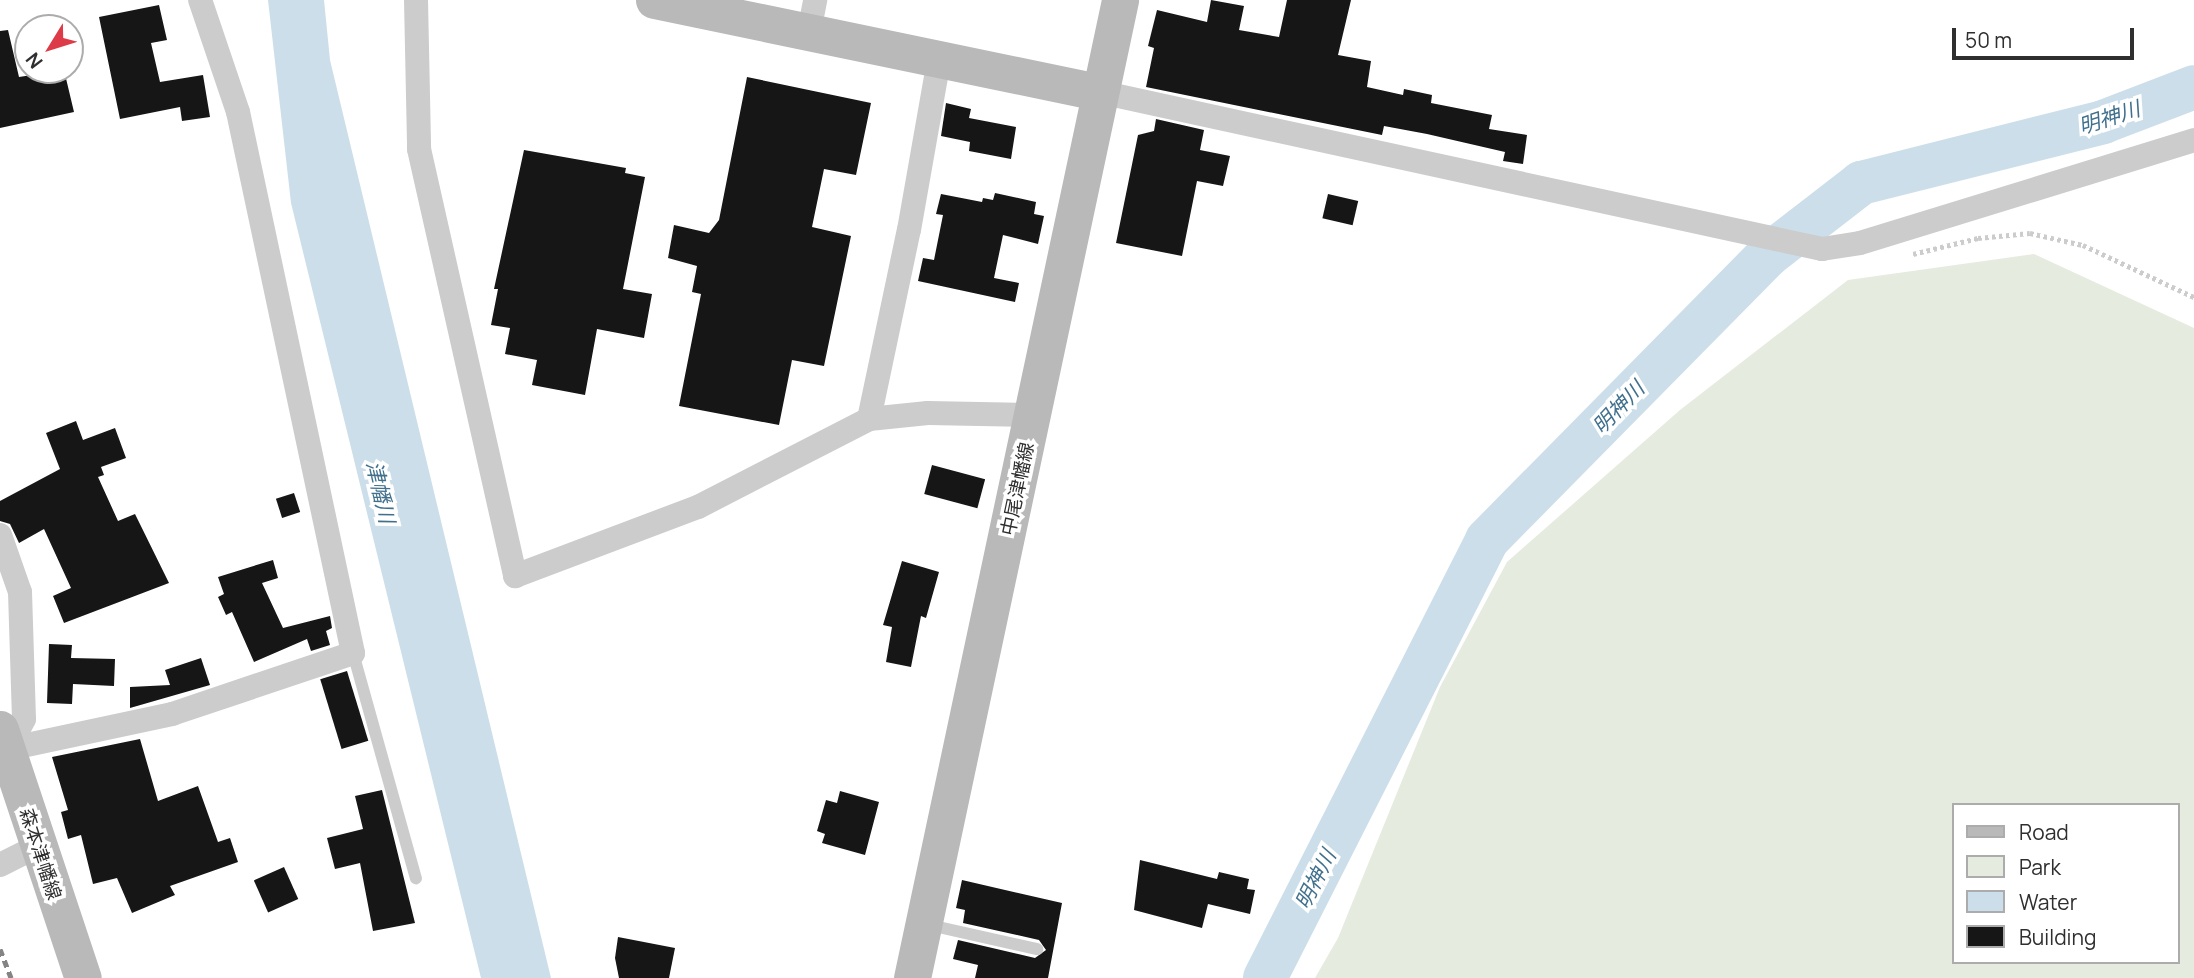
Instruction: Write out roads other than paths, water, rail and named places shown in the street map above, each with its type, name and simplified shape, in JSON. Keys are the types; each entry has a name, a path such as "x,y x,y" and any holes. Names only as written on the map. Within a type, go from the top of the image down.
{"main road":[{"path":"654,0 812,16 939,59 1100,92"},
{"name":"中尾津幡線","path":"912,978 1034,415 1120,0"},
{"name":"森本津幡線","path":"4,739 36,847 83,978"}],"street":[{"path":"4,739 172,713 353,653 238,112 200,0"},
{"path":"416,0 419,149 515,576 698,507 869,419 928,414 1034,415"},
{"path":"869,419 909,230 939,59"},
{"path":"1100,92 1822,249 1860,243 2194,140"},
{"path":"0,535 20,592 24,719 4,739"},
{"path":"0,866 36,847"}],"lane":[{"path":"353,653 416,878"},
{"path":"925,923 1037,949"}],"water":[{"name":"津幡川","path":"268,0 324,0 330,60 551,978 481,978 291,203"}],"waterway":[{"name":"明神川","path":"1265,978 1487,540 1768,255 1861,183 2103,122 2194,87"}],"railway":[{"path":"0,949 11,978"}]}
